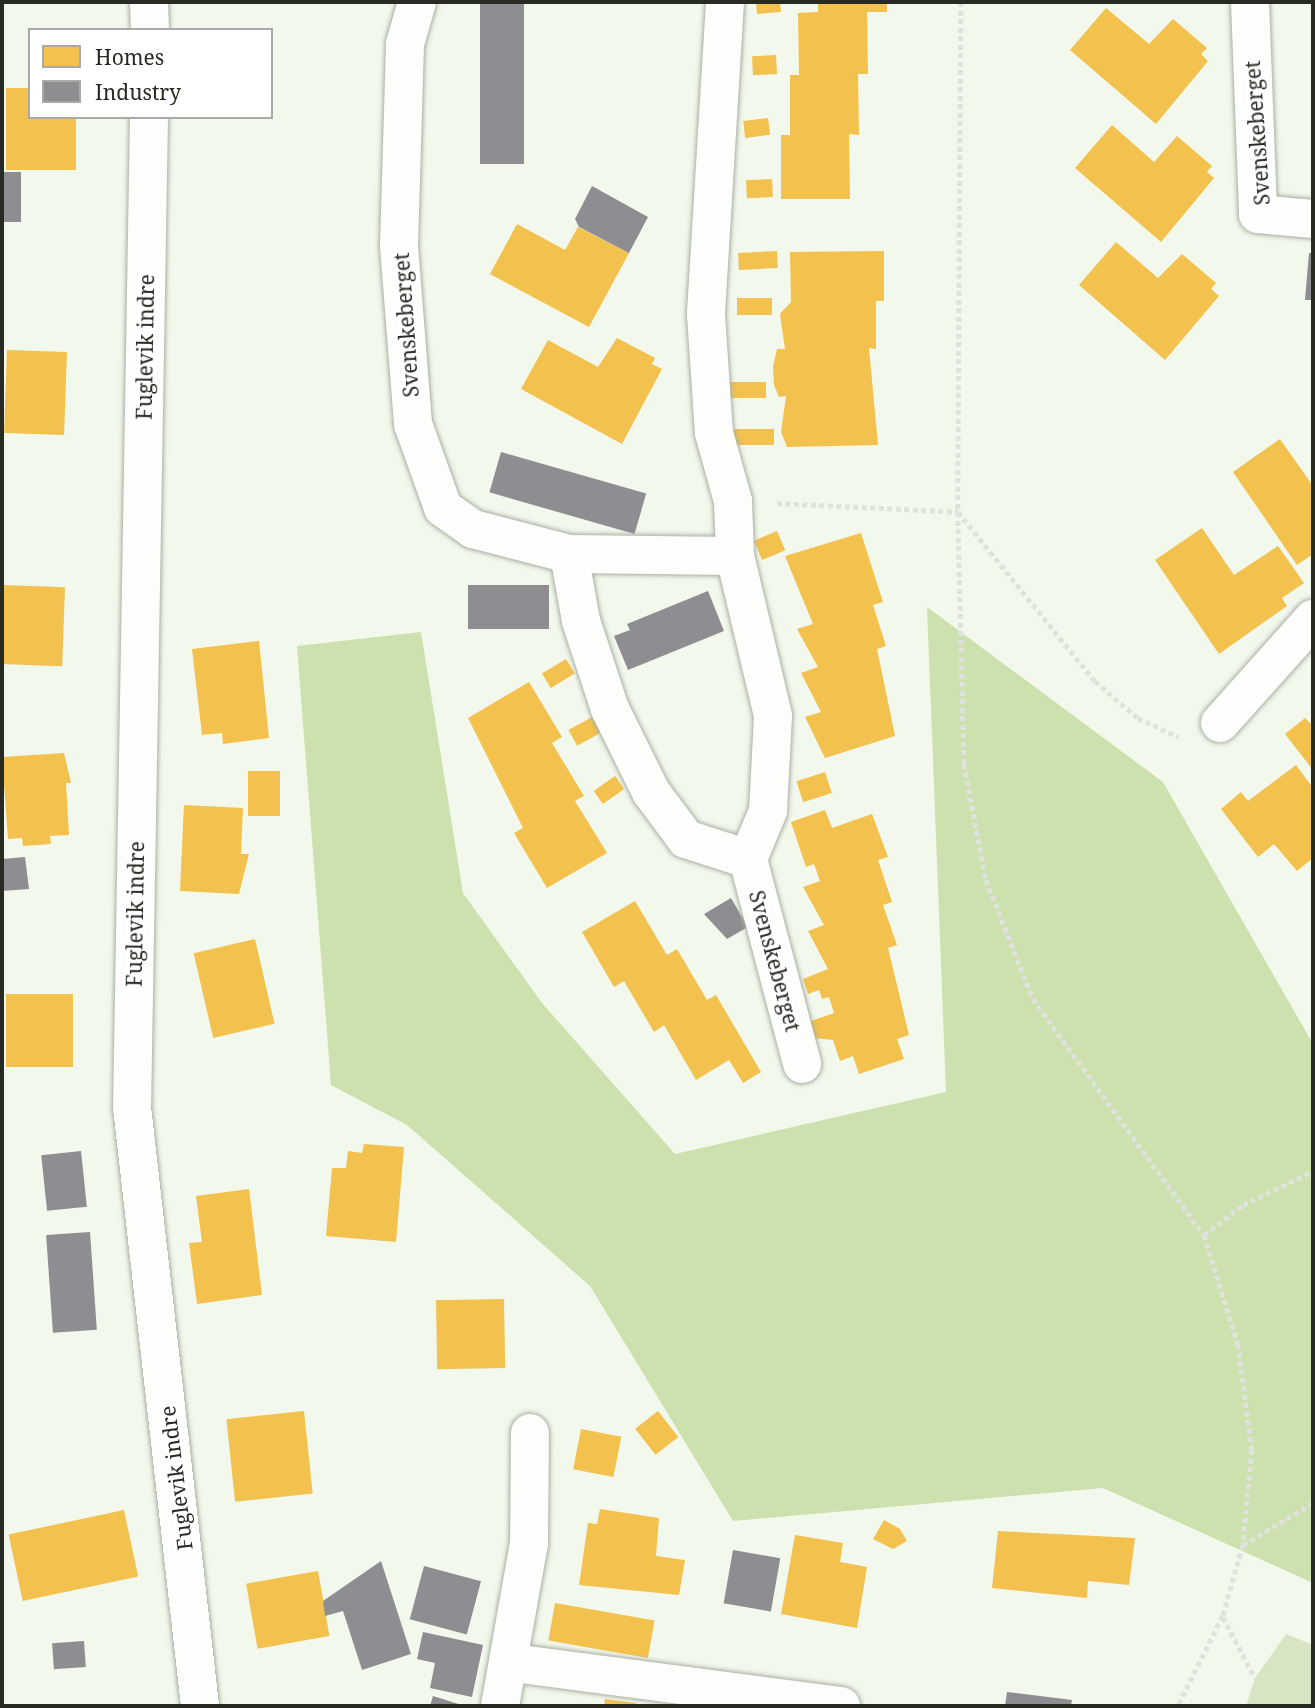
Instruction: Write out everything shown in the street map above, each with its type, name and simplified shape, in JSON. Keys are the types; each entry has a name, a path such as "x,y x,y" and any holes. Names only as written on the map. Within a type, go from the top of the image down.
{"street":[{"path":"149,2 150,28"},
{"name":"Svenskeberget","path":"417,2 405,44 399,246 413,424 443,508 473,529 569,554 735,556"},
{"path":"569,554 581,621 610,709 651,792 686,839 748,859 768,811 773,716 735,556 733,501 714,433 706,314 725,2"},
{"name":"Svenskeberget","path":"1250,2 1258,214 1313,219"},
{"name":"Fuglevik indre","path":"149,119 132,1107 200,1706"},
{"path":"1220,723 1313,619"},
{"name":"Svenskeberget","path":"748,859 802,1064"},
{"path":"500,1706 513,1663 529,1544 530,1433"},
{"path":"513,1663 841,1706"}],"path":[{"path":"961,2 958,512 964,764 986,880 1032,999 1204,1235 1238,1344 1252,1450 1242,1545 1223,1616 1178,1706"},
{"path":"733,501 958,512 1095,681 1138,718 1192,741 1220,723"},
{"path":"1204,1235 1243,1205 1313,1171"},
{"path":"1242,1545 1313,1503"},
{"path":"1223,1616 1255,1678"}],"green space":[{"path":"927,607 1163,782 1313,1044 1313,1583 1103,1488 733,1521 590,1286 407,1125 331,1085 297,646 421,632 463,893 542,1003 675,1154 946,1092"},
{"path":"1286,1634 1313,1645 1313,1706 1246,1706 1255,1678"}],"building: Homes":[{"path":"756,2 780,2 781,12 757,14"},
{"path":"818,2 887,2 887,12 867,12 868,74 858,74 859,135 849,134 850,199 781,199 781,135 790,135 790,75 799,75 798,13 818,12"},
{"path":"1106,8 1149,44 1173,19 1207,48 1201,54 1208,61 1156,124 1070,50"},
{"path":"776,55 777,74 753,75 752,56"},
{"path":"6,88 28,88 28,119 76,119 76,170 6,170"},
{"path":"768,118 770,135 745,138 743,121"},
{"path":"1112,125 1154,162 1177,136 1212,166 1207,172 1214,178 1161,242 1075,168"},
{"path":"772,179 773,197 747,198 746,180"},
{"path":"517,224 565,250 578,227 629,253 589,327 490,274"},
{"path":"1116,242 1158,278 1182,254 1216,283 1211,289 1219,296 1165,360 1079,285"},
{"path":"777,251 778,268 739,270 738,253"},
{"path":"884,251 884,301 876,301 876,349 869,348 878,445 787,447 781,432 786,396 779,397 774,385 773,367 777,349 785,349 780,314 791,302 790,252"},
{"path":"737,298 772,298 772,315 737,315"},
{"path":"617,338 655,358 652,364 662,369 622,444 521,389 548,340 598,367"},
{"path":"7,350 67,352 64,435 4,433"},
{"path":"725,382 766,382 766,398 725,398"},
{"path":"734,429 774,429 774,445 734,445"},
{"path":"1280,439 1313,486 1313,554 1297,565 1233,472"},
{"path":"1202,528 1234,575 1278,546 1304,583 1282,598 1287,606 1219,654 1155,560"},
{"path":"777,531 785,550 762,560 754,541"},
{"path":"861,533 883,602 873,605 886,646 877,649 895,736 825,758 805,717 821,712 801,673 818,667 797,629 813,624 785,556"},
{"path":"2,585 65,587 62,666 2,664"},
{"path":"259,641 269,738 223,744 222,733 202,735 192,649"},
{"path":"566,659 575,674 551,688 542,673"},
{"path":"529,682 562,737 552,743 584,796 575,801 607,853 547,888 514,833 523,828 468,718"},
{"path":"592,717 601,733 577,746 568,730"},
{"path":"1305,718 1313,726 1313,770 1285,734"},
{"path":"64,753 71,783 66,783 69,835 50,836 51,844 23,846 22,838 8,839 2,757"},
{"path":"1296,765 1313,788 1313,858 1297,871 1274,844 1258,857 1221,809 1241,792 1248,801"},
{"path":"248,771 280,771 280,816 248,816"},
{"path":"825,772 832,793 803,802 796,781"},
{"path":"615,776 624,789 603,804 594,791"},
{"path":"184,805 243,808 241,854 249,854 239,894 180,891"},
{"path":"825,810 832,828 872,814 888,857 878,860 892,902 883,905 897,945 888,948 909,1035 897,1039 904,1059 859,1074 853,1056 840,1061 833,1040 814,1038 808,1022 834,1013 829,997 822,999 819,990 808,994 803,979 828,969 808,931 824,925 803,887 820,881 814,864 806,867 791,822"},
{"path":"635,901 667,955 677,949 707,1000 716,995 761,1072 743,1083 729,1060 696,1080 664,1025 654,1032 624,981 614,987 582,932"},
{"path":"255,939 275,1024 213,1038 194,953"},
{"path":"6,994 73,994 73,1067 6,1067"},
{"path":"364,1144 404,1147 396,1242 326,1236 332,1168 346,1168 348,1151 362,1153"},
{"path":"249,1189 262,1295 197,1304 189,1243 202,1242 196,1196"},
{"path":"504,1299 505,1368 437,1369 436,1300"},
{"path":"304,1411 313,1494 235,1502 226,1419"},
{"path":"658,1411 678,1437 655,1455 635,1429"},
{"path":"581,1429 621,1437 613,1477 573,1469"},
{"path":"600,1509 659,1518 656,1556 685,1560 679,1595 579,1585 588,1523 597,1524"},
{"path":"124,1510 138,1577 23,1601 9,1535"},
{"path":"884,1520 900,1529 907,1541 893,1549 873,1539"},
{"path":"998,1531 1135,1538 1129,1585 1088,1581 1087,1598 992,1588"},
{"path":"795,1535 843,1543 840,1562 867,1567 857,1628 781,1614"},
{"path":"318,1571 329,1636 258,1649 246,1584"},
{"path":"555,1603 654,1621 648,1658 548,1640"},
{"path":"605,1699 636,1703 635,1706 604,1706"}],"building: Industry":[{"path":"480,2 524,2 524,164 480,164"},
{"path":"2,172 21,172 21,222 2,222"},
{"path":"592,186 648,217 629,253 579,227 575,219"},
{"path":"1309,253 1313,253 1313,300 1305,300"},
{"path":"501,452 646,494 635,534 489,492"},
{"path":"468,585 549,585 549,629 468,629"},
{"path":"708,591 724,631 628,670 614,636 630,630 627,624"},
{"path":"25,857 29,889 2,891 2,859"},
{"path":"731,898 748,927 727,939 704,914"},
{"path":"81,1151 87,1207 47,1211 41,1155"},
{"path":"90,1232 97,1330 53,1333 46,1235"},
{"path":"733,1550 780,1558 771,1612 724,1603"},
{"path":"381,1561 411,1654 362,1670 343,1611 325,1616 323,1601"},
{"path":"424,1566 481,1581 467,1634 410,1619"},
{"path":"423,1632 483,1645 472,1697 430,1688 435,1663 417,1659"},
{"path":"84,1641 86,1667 54,1669 52,1643"},
{"path":"1007,1692 1072,1700 1071,1706 1005,1706"},
{"path":"433,1696 465,1706 430,1706"}]}
